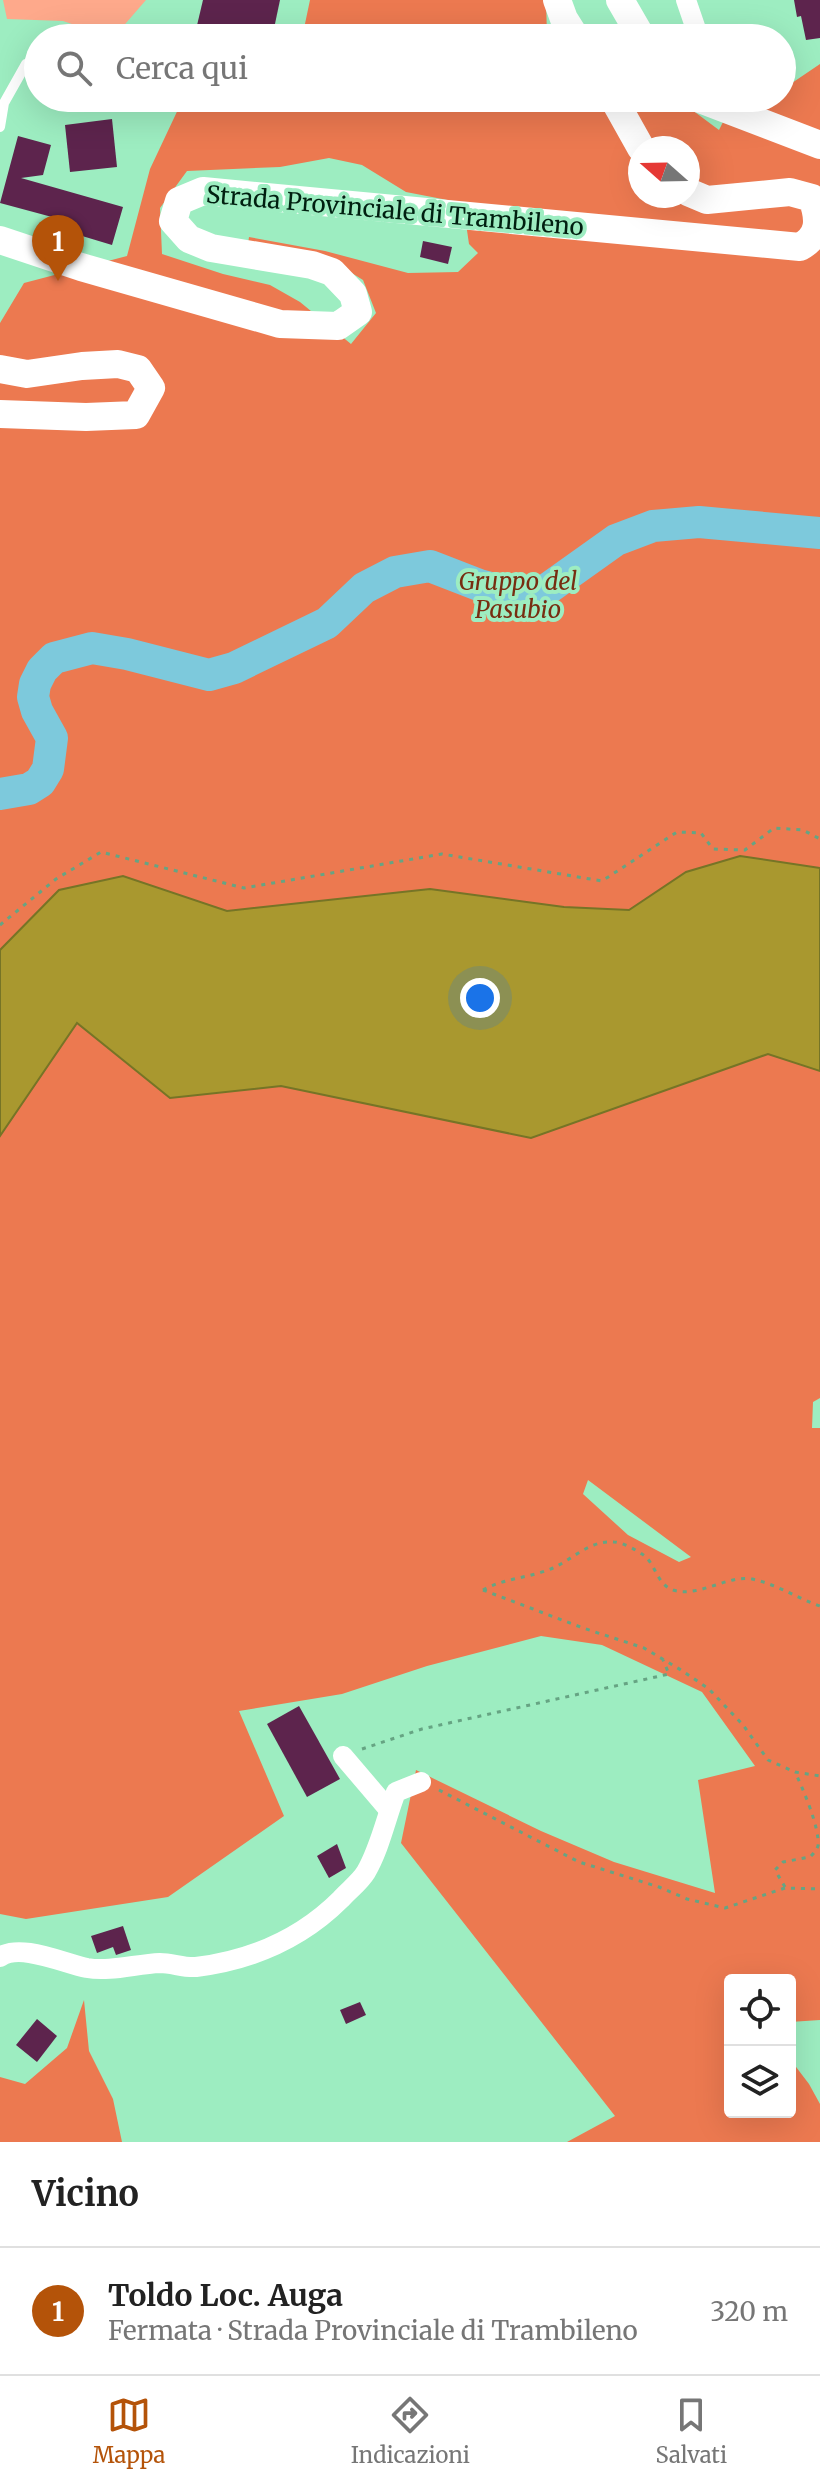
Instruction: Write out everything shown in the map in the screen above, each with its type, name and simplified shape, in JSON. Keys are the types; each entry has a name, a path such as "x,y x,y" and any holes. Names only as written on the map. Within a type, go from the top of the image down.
{"main road":[{"path":"0,794 29,789 40,782 48,769 52,738 33,697 42,670 54,658 92,648 209,675 234,668 327,623 364,588 395,572 430,566 516,595 543,592 616,540 653,526 699,522 820,533"}],"street":[{"path":"557,0 567,24"},
{"path":"620,0 634,24"},
{"path":"686,0 694,24"},
{"path":"621,112 634,136"},
{"path":"736,112 820,145"},
{"name":"Strada Provinciale di Trambileno","path":"0,240 81,267 280,324 338,326 358,312 353,294 332,272 312,265 211,248 189,239 173,221 179,201 203,191 800,247 813,241 820,226 819,212 812,198 790,192 707,200 700,197"},
{"path":"0,369 27,374 118,364 138,369 151,388 136,415 0,414"},
{"path":"343,1756 389,1810"},
{"path":"0,1957 8,1951 31,1952 94,1969 161,1963 193,1967 251,1955 276,1946 326,1914 365,1873 396,1792 421,1782"}],"lane":[{"path":"0,127 4,103 24,68"}],"path":[{"path":"0,925 56,879 101,852 244,888 442,854 602,881 677,832 701,833 713,849 745,850 774,828 803,830 820,839"},
{"path":"820,1606 749,1579 689,1592 672,1590 661,1583 645,1555 615,1542 587,1547 553,1567 483,1590 644,1648 709,1689 743,1725 768,1760 795,1772 820,1776"},
{"path":"343,1756 422,1729 669,1674 662,1658"},
{"path":"785,1888 775,1870 783,1862 810,1857 819,1844 818,1825 795,1772"},
{"path":"421,1782 579,1862 687,1899 725,1908 785,1888 820,1889"}],"shaded area":[{"path":"3,0 146,0 125,24 7,19"},
{"path":"740,856 820,868 820,1071 768,1054 531,1138 281,1086 170,1098 77,1023 0,1136 0,950 59,890 123,876 227,911 430,889 564,907 629,910 686,872"}],"green space":[{"path":"310,0 546,0 547,24 305,24"},
{"name":"Gruppo del Pasubio","path":"820,64 820,868 740,856 686,872 629,910 564,907 430,889 227,911 123,876 59,890 0,950 0,323 24,283 127,256 150,169 177,112 695,112 719,130 728,112 796,112 796,80","holes":["329,158 362,165 406,192 463,203 469,244 478,253 458,272 408,273 325,251 249,237 248,244 342,267 363,280 376,313 351,344 300,302 270,285 162,254 160,208 187,171 280,167"]},
{"path":"77,1023 170,1098 281,1086 531,1138 769,1054 820,1071 820,1398 813,1402 812,1428 820,1428 820,2020 796,2022 796,1974 724,1974 724,2118 796,2118 796,2067 820,2104 820,2142 567,2142 615,2116 401,1843 416,1770 541,1831 614,1862 715,1893 698,1780 755,1766 702,1692 602,1645 541,1636 427,1666 342,1694 239,1711 284,1816 168,1897 26,1919 0,1914 0,1136","holes":["588,1480 691,1557 679,1562 628,1535 583,1494"]},
{"path":"84,2000 89,2051 113,2099 122,2142 0,2142 0,2077 25,2084 67,2048"}],"building":[{"path":"203,0 280,0 275,24 197,24"},
{"path":"794,0 820,0 820,38 806,40"},
{"path":"112,119 117,167 70,172 65,125"},
{"path":"18,136 51,145 43,175 21,178 123,207 112,245 49,226 52,217 0,203"},
{"path":"423,241 452,247 448,264 420,257"},
{"path":"299,1706 340,1779 307,1797 267,1724"},
{"path":"337,1844 346,1868 329,1878 317,1856"},
{"path":"123,1926 131,1950 116,1955 113,1947 97,1953 91,1936"},
{"path":"360,2002 366,2015 346,2024 340,2010"},
{"path":"37,2019 57,2036 37,2062 16,2045"}],"place":[{"name":"Toldo Loc. Auga","path":"58,281"}]}
